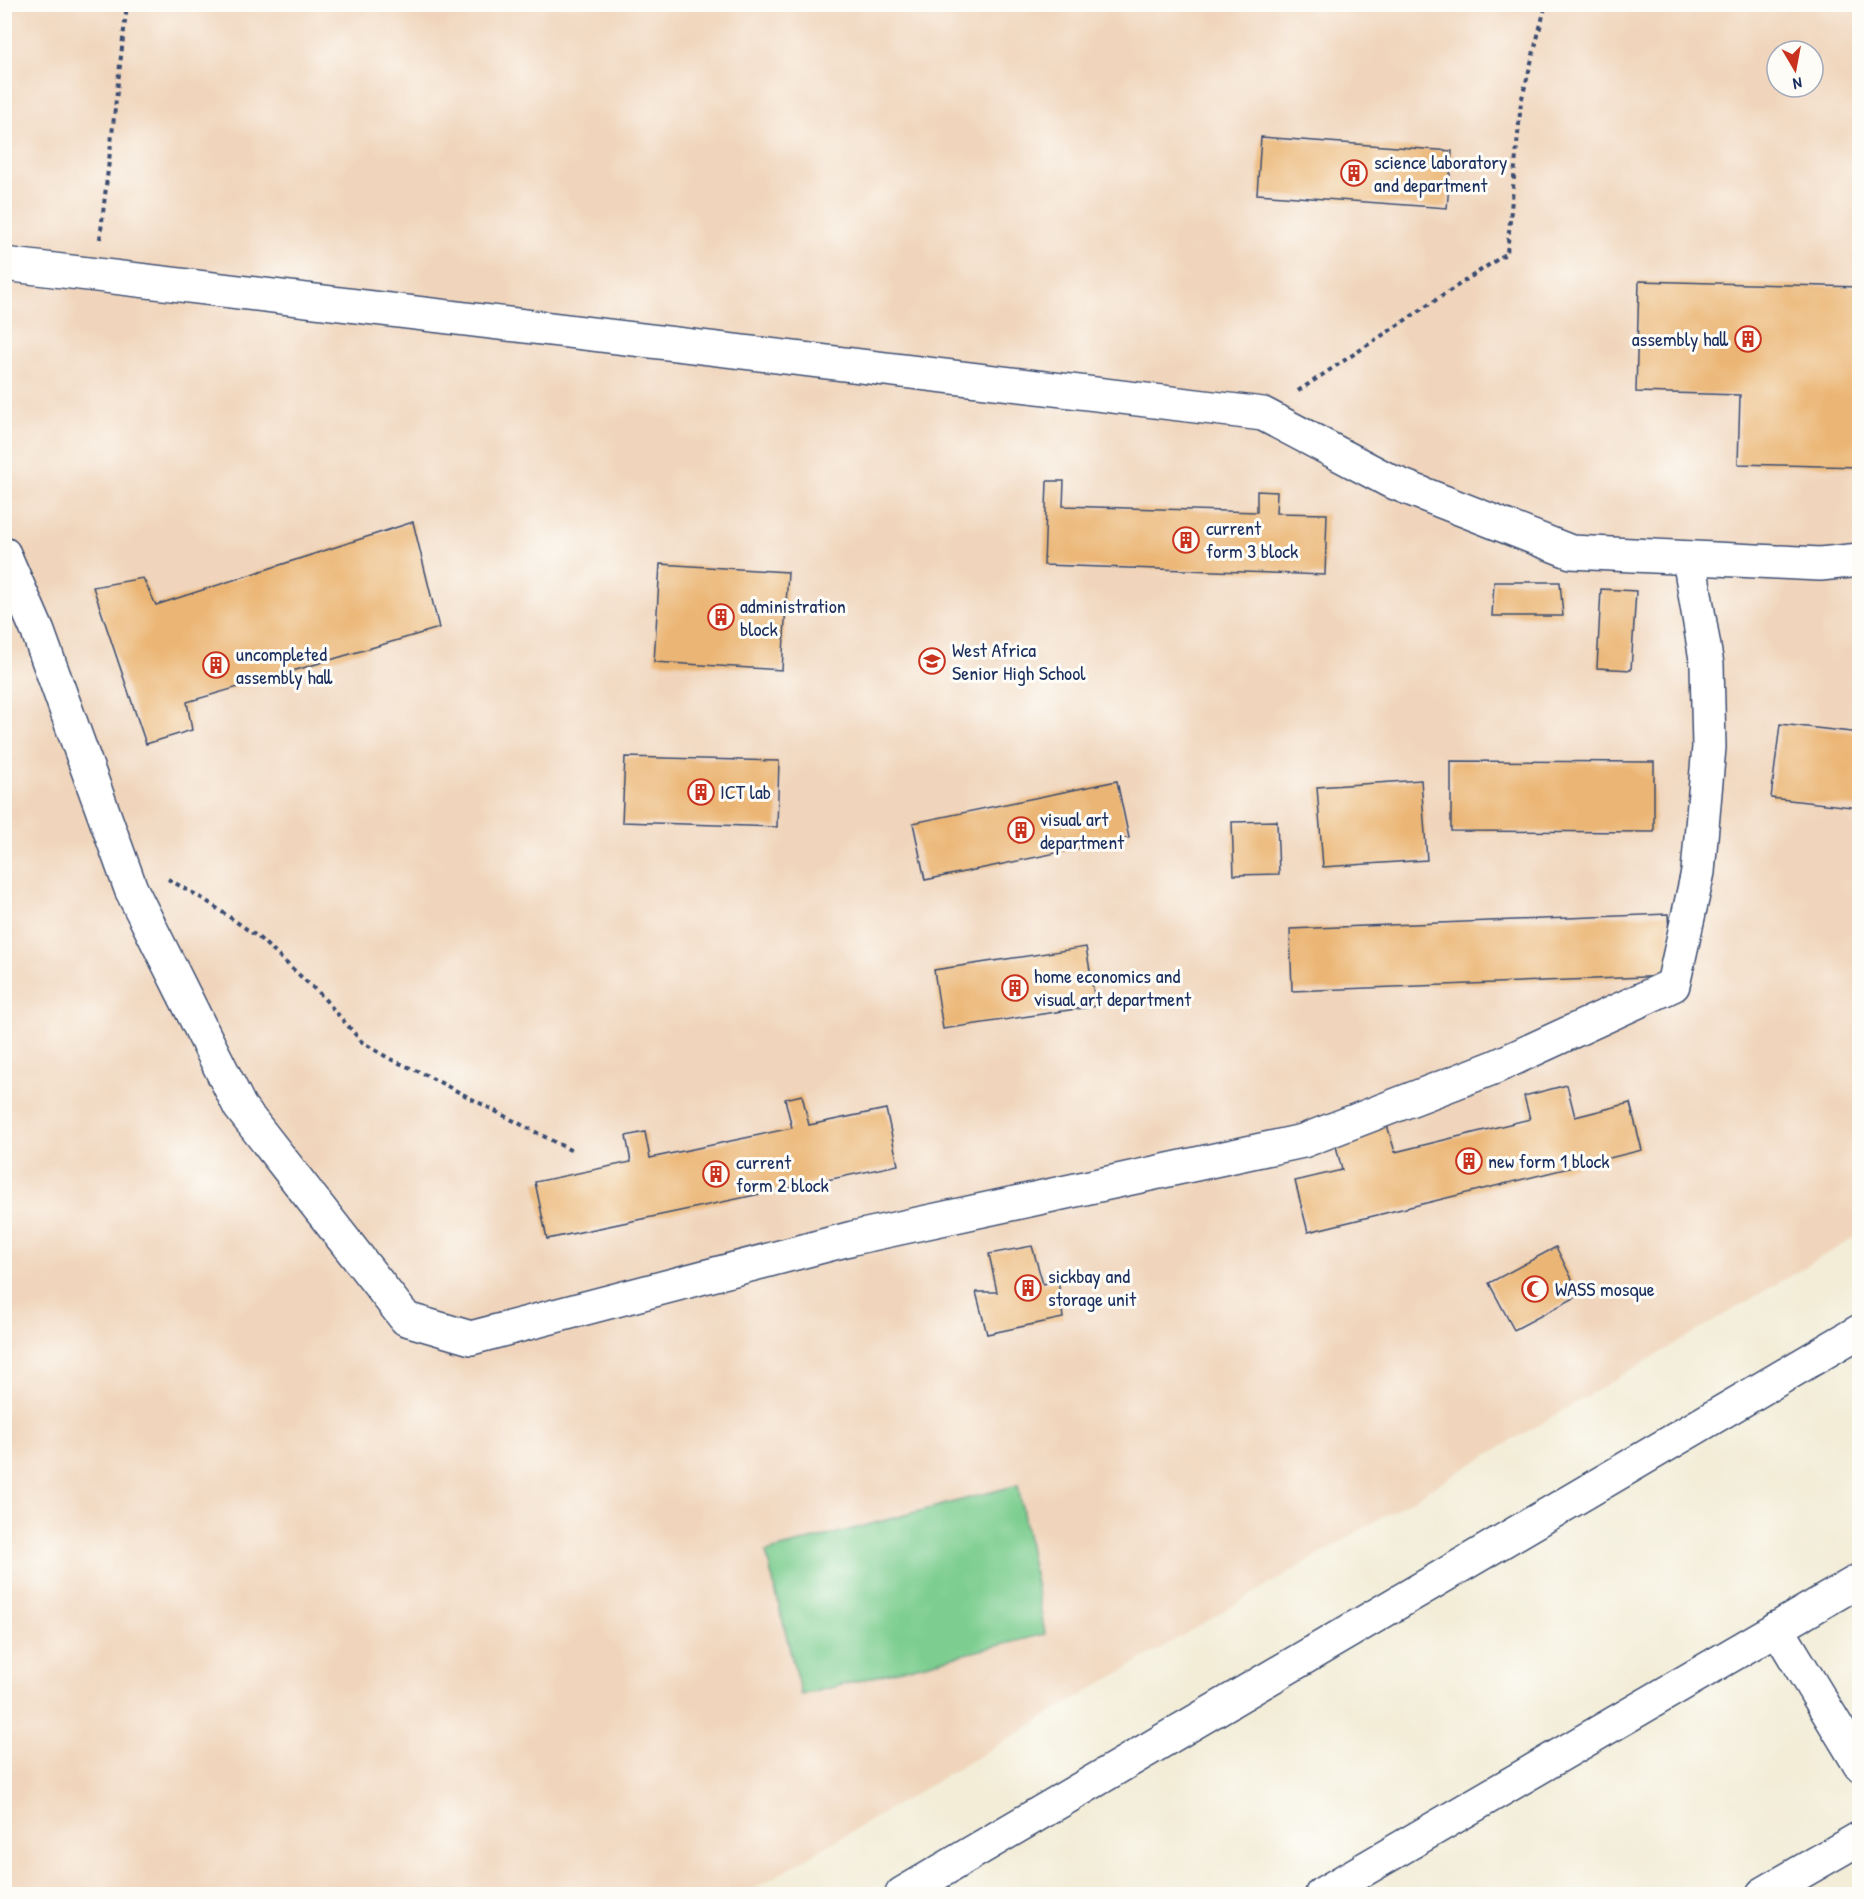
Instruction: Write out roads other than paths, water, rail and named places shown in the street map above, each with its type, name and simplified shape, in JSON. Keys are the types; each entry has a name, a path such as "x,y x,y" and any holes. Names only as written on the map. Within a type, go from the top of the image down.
{"street":[{"path":"4,264 1263,414 1390,482 1571,552 1820,564 1860,560"},
{"path":"4,554 38,632 131,889 240,1107 406,1319 471,1338 854,1238 1303,1141 1495,1067 1673,985 1698,872 1709,747 1707,664 1689,558"},
{"path":"902,1894 1860,1331"},
{"path":"1322,1894 1860,1580"},
{"path":"1777,1628 1860,1765"},
{"path":"1763,1894 1860,1838"}],"place":[{"name":"science laboratory and department","path":"1354,173"},
{"name":"assembly hall","path":"1748,339"},
{"name":"current form 3 block","path":"1186,540"},
{"name":"administration block","path":"721,617"},
{"name":"West Africa Senior High School","path":"932,661"},
{"name":"uncompleted assembly hall","path":"216,665"},
{"name":"ICT lab","path":"701,792"},
{"name":"visual art department","path":"1021,830"},
{"name":"home economics and visual art department","path":"1015,988"},
{"name":"new form 1 block","path":"1469,1161"},
{"name":"current form 2 block","path":"716,1174"},
{"name":"sickbay and storage unit","path":"1028,1288"},
{"name":"WASS mosque","path":"1535,1289"}]}
